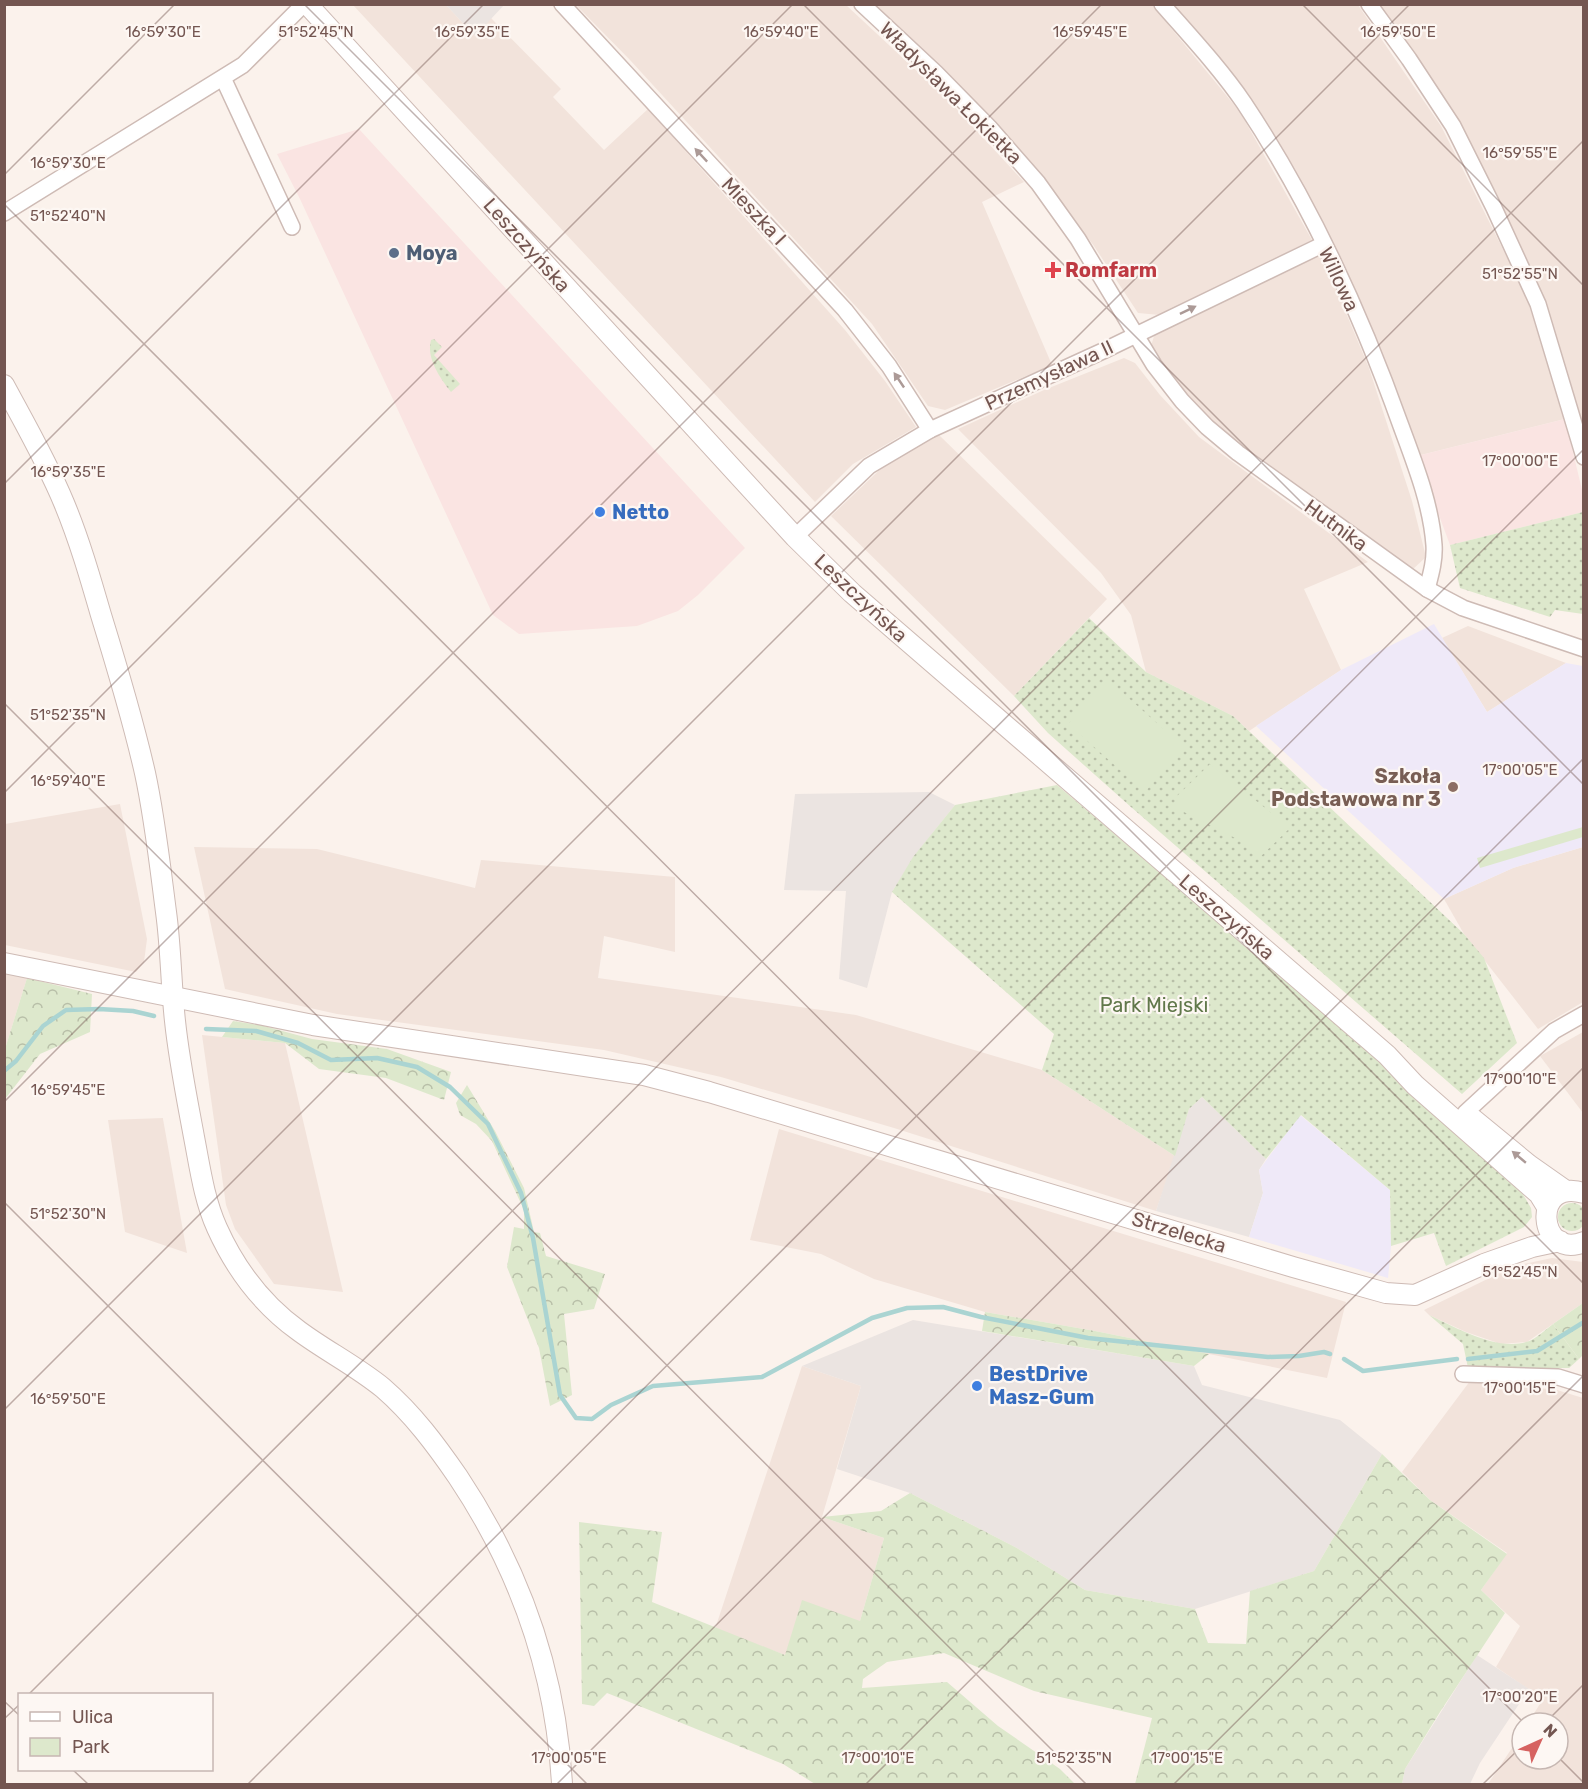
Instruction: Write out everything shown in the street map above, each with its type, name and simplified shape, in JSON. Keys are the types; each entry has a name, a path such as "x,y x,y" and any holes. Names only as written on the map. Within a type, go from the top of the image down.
{"street":[{"path":"4,213 223,78 251,58 306,4"},
{"name":"Leszczyńska","path":"306,4 795,537 852,593 921,654 1387,1055 1415,1085 1539,1194 1550,1232 1560,1241"},
{"name":"Mieszka I","path":"562,4 845,310 889,366 930,430"},
{"name":"Władysława Łokietka","path":"862,4 989,126 1038,183 1078,239 1136,335"},
{"name":"Willowa","path":"1162,4 1243,101 1274,151 1324,244 1381,371 1421,482 1434,543 1434,564 1427,589"},
{"path":"1369,4 1453,126 1494,208 1538,304 1584,457"},
{"path":"223,78 292,227"},
{"name":"Przemysława II","path":"795,537 869,466 930,430 1136,335 1324,244"},
{"name":"Hutnika","path":"1136,335 1154,365 1182,401 1207,427 1280,484 1427,589 1463,608 1584,649"},
{"path":"4,385 44,458 64,502 100,610 130,715 149,796 167,917 172,996 180,1055 201,1171 215,1224 226,1248 252,1286 276,1312 297,1330 365,1374 418,1423 448,1463 482,1516 509,1568 532,1624 547,1675 557,1730 562,1785"},
{"name":"Strzelecka","path":"4,963 313,1025 644,1075 709,1092 1386,1293 1415,1295 1484,1264 1532,1247 1560,1241 1572,1244 1584,1242"},
{"path":"1465,1113 1554,1031 1584,1014"},
{"name":"Leszczyńska","path":"1387,1055 1419,1076 1529,1165 1575,1192"},
{"name":"Strzelecka","path":"1484,1264 1528,1237 1546,1213 1551,1200 1575,1192"},
{"path":"1463,1374 1558,1377 1584,1385"}],"shaded area":[{"path":"353,5 446,5 475,36 491,18 561,89 553,97 604,150 648,109 845,330 885,381 916,427 853,464 815,502"},
{"path":"446,5 504,5 475,36"},
{"path":"576,5 846,5 950,102 1024,182 982,202 1052,365 945,410 928,406 872,324 630,60"},
{"path":"871,5 1152,5 1240,112 1312,240 1160,315 1138,313 1094,246 1041,175"},
{"path":"1173,5 1358,5 1441,126 1526,295 1565,419 1417,456 1410,426 1372,331 1310,204 1247,92"},
{"path":"1379,5 1583,5 1583,427 1544,304 1498,196 1446,102"},
{"path":"359,129 745,548 698,595 678,611 637,626 519,634 493,615 277,154"},
{"path":"1321,253 1369,368 1412,501 1426,557 1412,570 1271,471 1189,401 1151,346 1155,333"},
{"path":"1124,358 1135,363 1160,395 1199,437 1368,562 1304,589 1341,670 1249,731 1233,716 1146,672 1131,615 1101,573 958,429 1044,390"},
{"path":"1565,419 1583,494 1583,512 1450,545 1417,456"},
{"path":"939,435 1107,599 1014,696 831,516 890,460"},
{"name":"Szkoła Podstawowa nr 3","path":"1434,624 1487,712 1566,663 1583,666 1583,847 1513,868 1444,899 1256,726 1341,670"},
{"path":"1468,626 1566,663 1487,712 1442,638"},
{"path":"929,792 955,805 915,855 892,892 867,988 839,979 846,891 784,890 795,794"},
{"path":"120,804 147,939 144,962 136,972 5,945 5,824"},
{"path":"194,847 317,849 475,888 481,860 675,877 675,952 604,936 598,978 856,1015 1042,1070 1175,1156 1156,1211 894,1128 721,1077 604,1050 337,1014 225,989"},
{"path":"1583,847 1583,1002 1538,1029 1464,934 1444,899 1513,868"},
{"path":"4,974 27,978 5,1049"},
{"path":"1583,1032 1583,1113 1540,1056"},
{"path":"202,1035 285,1043 343,1292 274,1284 235,1229 226,1205"},
{"path":"1202,1097 1266,1159 1259,1170 1263,1193 1249,1237 1156,1211 1189,1109"},
{"path":"1300,1115 1390,1190 1391,1246 1388,1278 1249,1237 1263,1193 1259,1170"},
{"path":"163,1118 187,1253 125,1232 108,1120"},
{"path":"779,1129 1346,1302 1327,1378 1095,1331 985,1312 874,1279 821,1254 750,1240"},
{"path":"1552,1258 1583,1262 1583,1303 1527,1342 1501,1344 1466,1332 1429,1315 1424,1310 1514,1266"},
{"path":"913,1320 1194,1366 1202,1385 1340,1420 1382,1454 1314,1571 1195,1609 1085,1590 1015,1547 910,1493 837,1469 861,1386 802,1366"},
{"path":"802,1366 861,1386 822,1517 884,1538 860,1621 785,1655 715,1629"},
{"path":"1470,1381 1557,1390 1583,1398 1583,1784 1488,1784 1510,1751 1510,1771 1570,1771 1570,1711 1536,1711 1543,1699 1496,1667 1520,1626 1481,1590 1507,1553 1430,1500 1402,1472"},
{"path":"1477,1655 1529,1689 1514,1711 1510,1711 1510,1718 1480,1763 1470,1784 1402,1784 1405,1769"}],"green space":[{"path":"434,339 442,347 434,355 460,384 451,392 432,361 430,347 431,340"},
{"path":"1583,512 1583,614 1555,610 1550,617 1460,588 1450,545"},
{"path":"1089,618 1146,672 1233,716 1464,934 1484,958 1517,1043 1462,1094 1131,807 1048,733 1014,696"},
{"path":"1107,679 1184,747 1145,792 1068,724"},
{"path":"1210,764 1290,828 1258,859 1241,841 1176,808 1176,797"},
{"name":"Park Miejski","path":"1057,785 1382,1061 1521,1191 1531,1208 1532,1217 1524,1227 1446,1266 1434,1233 1391,1246 1390,1190 1301,1115 1266,1159 1202,1097 1189,1109 1175,1156 1042,1070 1054,1034 892,892 913,857 955,805"},
{"path":"1583,827 1583,837 1480,868 1477,858"},
{"path":"27,978 92,994 90,1032 40,1054 5,1099 5,1049"},
{"path":"233,1021 260,1025 312,1039 387,1049 451,1072 444,1100 386,1078 319,1069 285,1043 222,1037"},
{"path":"467,1085 495,1131 524,1188 534,1232 540,1233 546,1256 605,1274 594,1309 564,1314 572,1395 550,1406 539,1348 507,1267 514,1227 524,1229 524,1210 492,1141 476,1124 460,1115 456,1103"},
{"path":"1572,1203 1582,1207 1586,1217 1582,1227 1572,1231 1562,1227 1558,1217 1562,1207"},
{"path":"1583,1303 1583,1355 1579,1359 1553,1324"},
{"path":"985,1312 1209,1354 1194,1366 982,1331"},
{"path":"1429,1315 1489,1341 1514,1344 1529,1341 1553,1324 1579,1359 1569,1368 1468,1368 1463,1344"},
{"path":"1382,1454 1430,1500 1507,1554 1481,1590 1505,1613 1405,1769 1402,1784 1135,1784 1152,1718 1034,1691 944,1653 887,1662 863,1679 862,1688 947,1682 998,1726 1060,1769 1075,1784 815,1784 783,1764 607,1693 594,1706 582,1704 579,1522 662,1532 652,1602 785,1655 802,1600 860,1621 884,1538 822,1517 881,1511 910,1493 1015,1547 1085,1590 1195,1609 1208,1643 1246,1644 1250,1591 1314,1571"}],"waterway":[{"path":"4,1071 16,1061 43,1026 66,1010 133,1011 154,1016"},
{"path":"206,1029 256,1031 298,1043 331,1060 377,1058 417,1067 450,1087 488,1124 521,1193 533,1238 560,1395 576,1418 592,1419 611,1405 653,1386 762,1377 872,1318 907,1308 943,1307 981,1317 1088,1338 1268,1357 1324,1352 1330,1354"},
{"path":"1468,1359 1537,1351 1584,1322"},
{"path":"1344,1359 1363,1371 1457,1359"}],"place":[{"name":"Moya","path":"394,253"},
{"name":"Romfarm","path":"1053,270"},
{"name":"Netto","path":"600,512"},
{"name":"Szkoła Podstawowa nr 3","path":"1453,787"},
{"name":"BestDrive Masz-Gum","path":"977,1386"}]}
